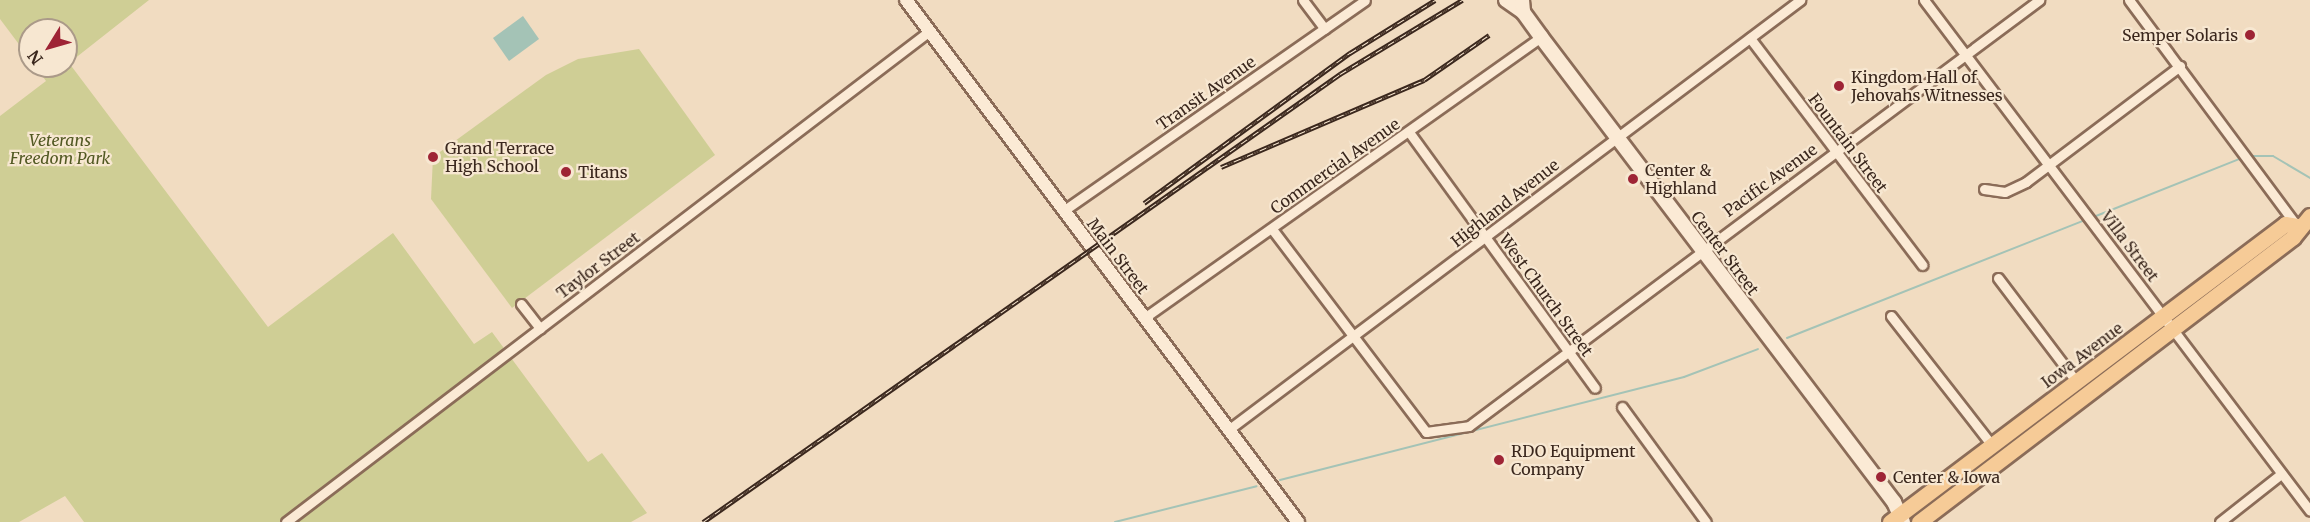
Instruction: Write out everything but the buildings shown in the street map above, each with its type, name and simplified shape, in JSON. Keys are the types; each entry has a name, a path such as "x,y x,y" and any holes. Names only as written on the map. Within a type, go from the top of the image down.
{"main road":[{"name":"Center Street","path":"1506,0 1522,6 1541,37 1702,249 1898,519 1917,522"},
{"name":"Iowa Avenue","path":"1898,519 1991,444 2076,381 2293,237 2297,226 2310,216"},
{"name":"Iowa Avenue","path":"1917,522 2168,322"}],"street":[{"name":"Main Street","path":"899,0 909,5 1298,522"},
{"path":"1304,0 1325,29"},
{"name":"Transit Avenue","path":"1063,211 1365,0"},
{"name":"Highland Avenue","path":"1228,430 1355,338 1616,137 1800,0"},
{"name":"Villa Street","path":"1924,0 2310,511"},
{"name":"Pacific Avenue","path":"1355,338 1426,432 1469,426 1702,249 1967,56 2039,0"},
{"path":"2129,0 2248,157 2297,226"},
{"name":"Taylor Street","path":"286,522 928,32"},
{"name":"Commercial Avenue","path":"1144,318 1541,37"},
{"name":"Fountain Street","path":"1750,38 1923,265"},
{"path":"1984,189 2015,189 2180,66"},
{"name":"West Church Street","path":"1408,132 1595,388"},
{"path":"1272,229 1355,338"},
{"path":"1998,278 2076,381"},
{"path":"521,304 540,328"},
{"path":"1891,316 1991,444"},
{"path":"1622,407 1706,522"},
{"path":"2220,522 2281,474"}],"green space":[{"path":"0,0 149,0 78,56 78,18 18,18 18,43 0,19"},
{"path":"639,49 715,155 512,308 431,199 433,157 546,75 578,59"},
{"name":"Veterans Freedom Park","path":"78,75 268,327 393,233 474,344 492,332 588,462 602,453 647,513 631,522 84,522 65,496 19,522 0,522 0,116 46,81 44,78 78,78"}],"shaded area":[{"path":"523,16 539,39 509,61 493,38"}],"waterway":[{"path":"2250,156 2273,156 2310,178"},
{"path":"2091,218 2242,158"},
{"path":"1787,338 2085,220"},
{"path":"1280,480 1684,377 1758,349"},
{"path":"1115,522 1257,486"}],"railway":[{"path":"1144,203 1350,53 1435,0"},
{"path":"703,522 1340,74 1462,0"},
{"path":"1221,167 1424,80 1489,35"}],"place":[{"name":"Semper Solaris","path":"2250,35"},
{"name":"Kingdom Hall of Jehovahs Witnesses","path":"1839,86"},
{"name":"Grand Terrace High School","path":"433,157"},
{"name":"Titans","path":"566,172"},
{"name":"Center & Highland","path":"1633,179"},
{"name":"RDO Equipment Company","path":"1499,460"},
{"name":"Center & Iowa","path":"1881,477"}]}
